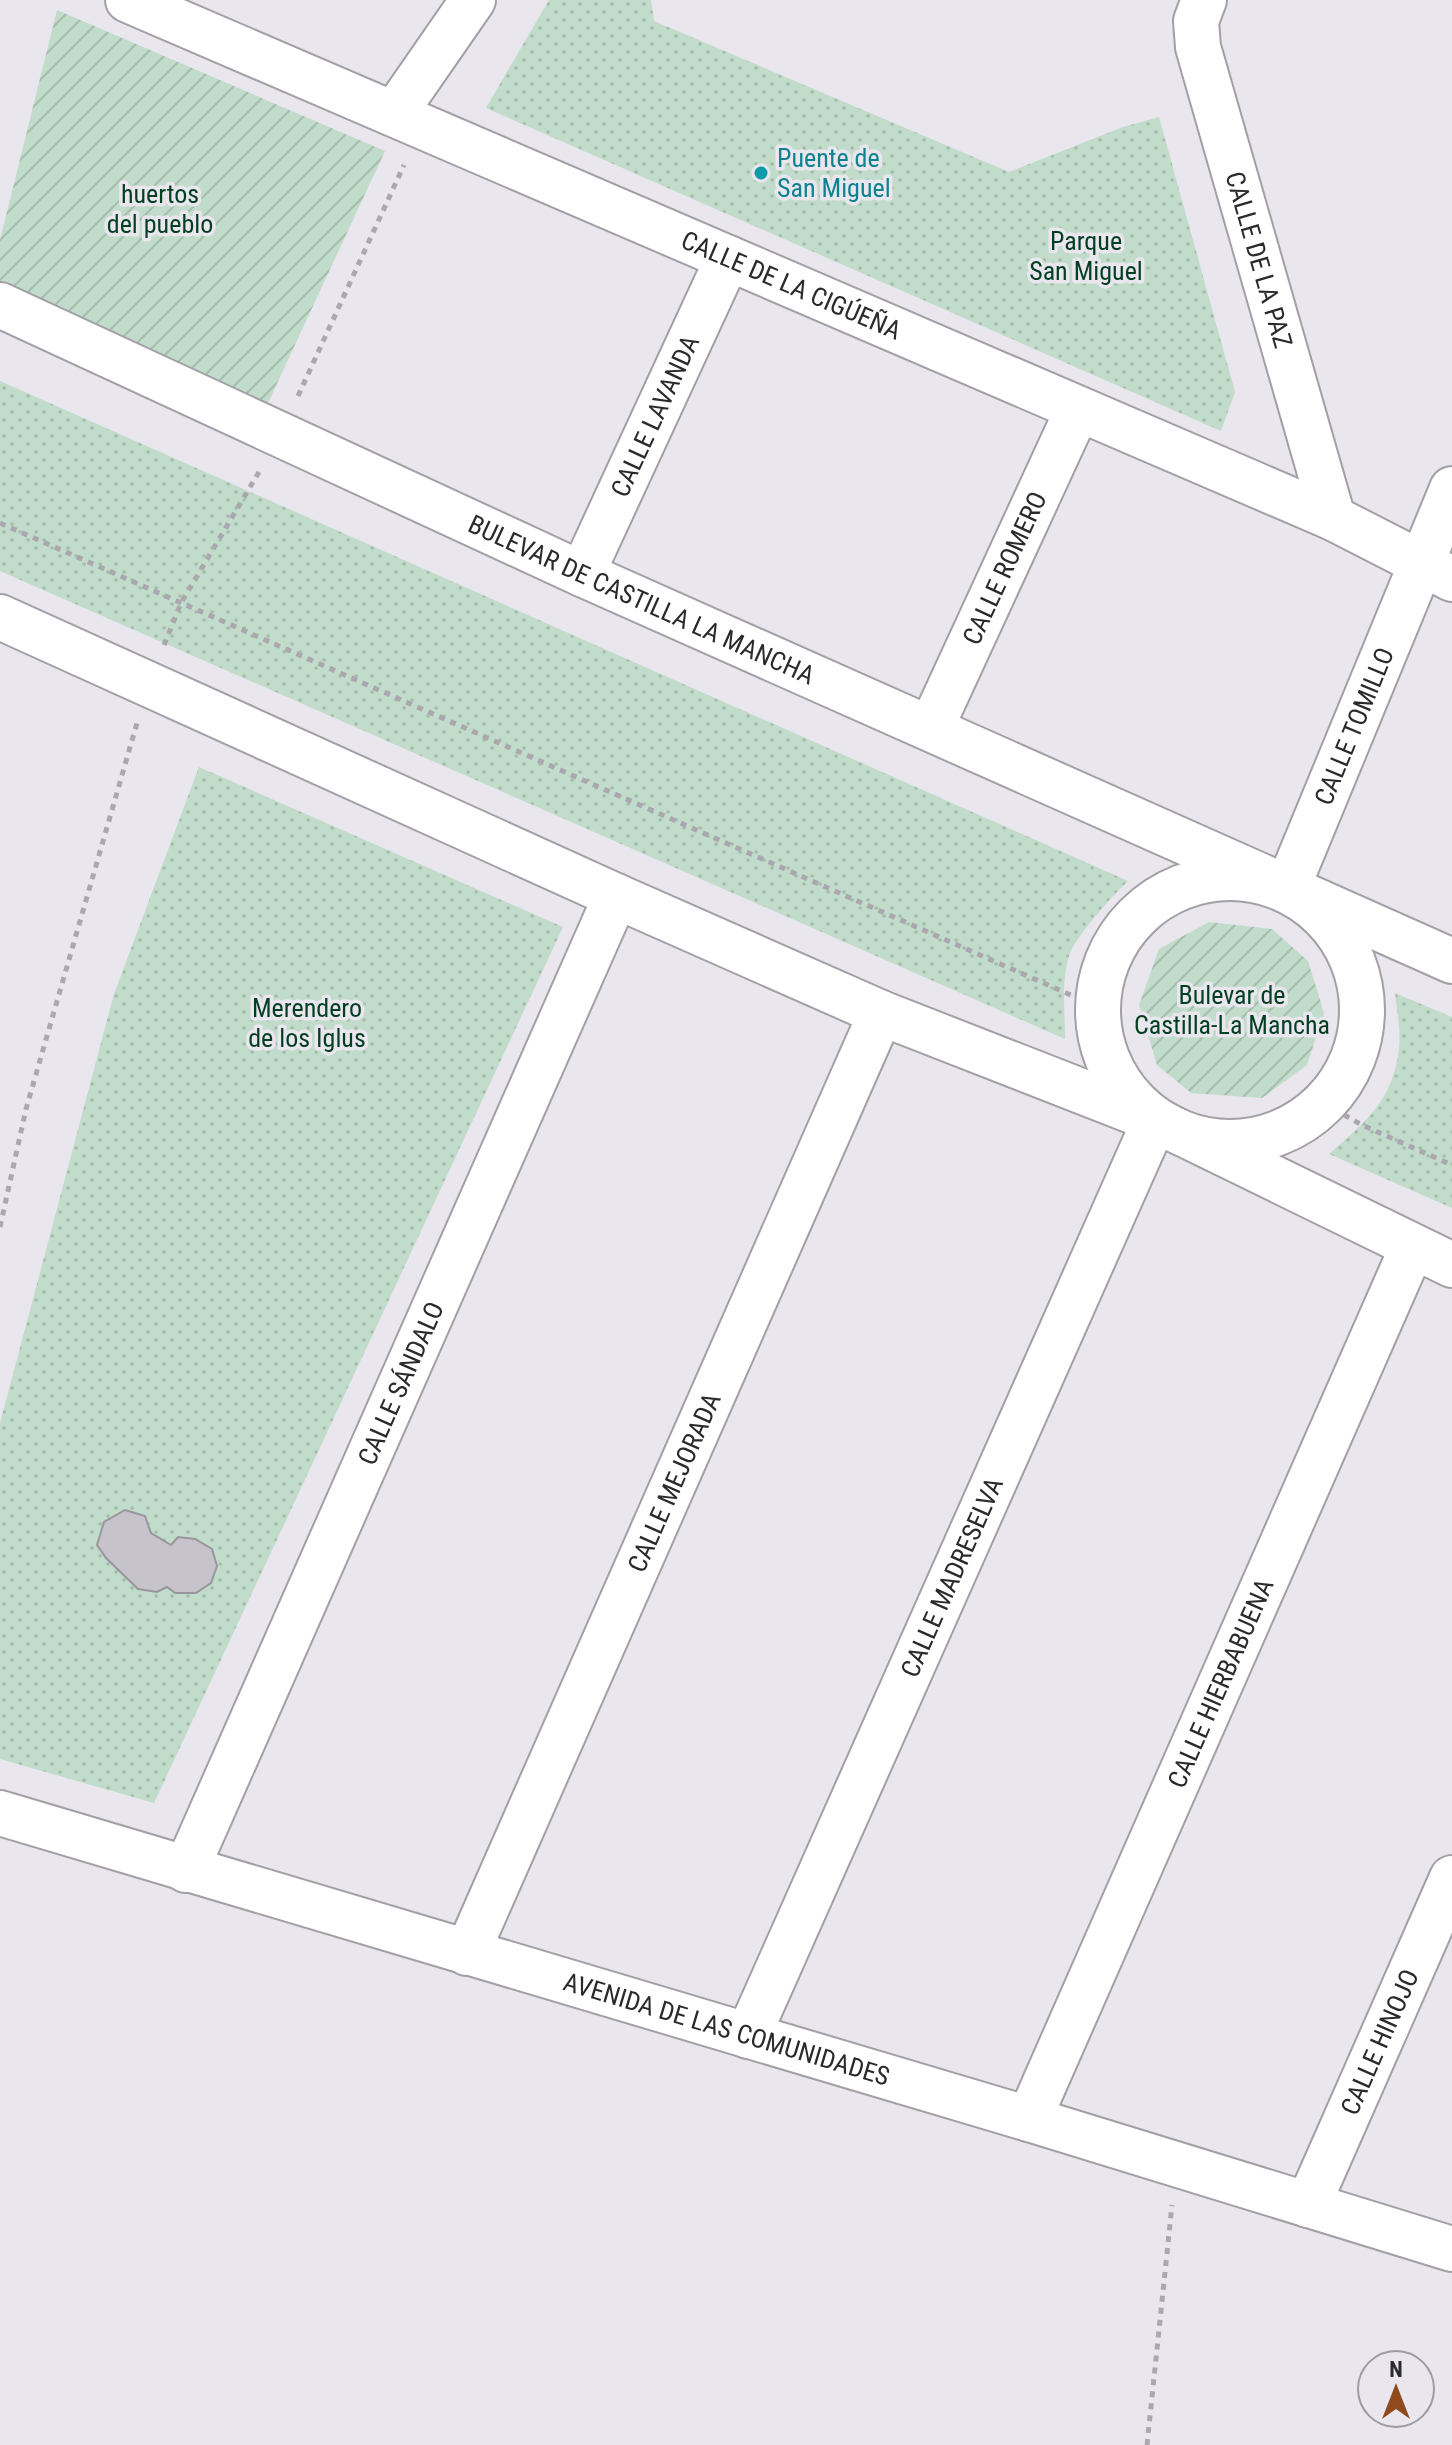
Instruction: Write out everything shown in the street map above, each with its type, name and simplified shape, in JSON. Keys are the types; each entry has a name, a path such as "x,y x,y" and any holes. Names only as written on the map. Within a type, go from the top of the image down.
{"street":[{"name":"CALLE DE LA CIGÚEÑA","path":"128,0 1333,518 1437,572"},
{"path":"394,114 473,0"},
{"name":"CALLE DE LA PAZ","path":"1204,0 1196,21 1198,47 1333,518"},
{"name":"CALLE LAVANDA","path":"582,574 728,258"},
{"name":"BULEVAR DE CASTILLA LA MANCHA","path":"0,305 582,574 1452,961"},
{"name":"CALLE ROMERO","path":"931,728 1078,409"},
{"name":"CALLE TOMILLO","path":"1287,889 1437,572 1452,489"},
{"name":"BULEVAR DE CASTILLA LA MANCHA","path":"0,617 881,1013 1155,1120 1196,1138 1231,1143 1266,1138 1313,1114 1343,1081 1360,1042 1359,975 1331,922 1287,889 1247,878 1202,880 1155,899 1117,938 1098,990 1098,1032 1108,1065 1130,1098 1155,1120 1452,1265"},
{"name":"CALLE SÁNDALO","path":"186,1870 616,896"},
{"name":"CALLE MEJORADA","path":"467,1953 881,1013"},
{"name":"CALLE MADRESELVA","path":"748,2036 1155,1120"},
{"name":"CALLE HIERBABUENA","path":"1029,2119 1412,1248"},
{"name":"AVENIDA DE LAS COMUNIDADES","path":"0,1813 1029,2119 1452,2249"},
{"name":"CALLE HINOJO","path":"1308,2205 1452,1878"}],"path":[{"path":"0,523 1098,1007"},
{"path":"1323,1103 1362,1125 1452,1165"},
{"path":"1147,2445 1176,2164"}],"green space":[{"name":"Parque San Miguel","path":"549,0 651,0 654,21 1009,172 1123,127 1159,117 1235,392 1221,431 486,108"},
{"name":"huertos del pueblo","path":"57,10 385,151 267,405 0,298 0,240"},
{"name":"Bulevar de Castilla-La Mancha","path":"0,381 1128,881 1072,948 1064,987 1065,1039 0,571"},
{"name":"Merendero de los Iglus","path":"199,767 563,927 154,1803 0,1759 0,1423 114,994"},
{"name":"Bulevar de Castilla-La Mancha","path":"1209,922 1272,929 1308,961 1324,1013 1307,1065 1262,1098 1191,1093 1157,1065 1139,1005 1159,949"},
{"name":"Bulevar de Castilla-La Mancha","path":"1395,993 1452,1017 1452,1208 1329,1154 1375,1109 1391,1083 1399,1042"}],"building":[{"path":"125,1510 145,1516 151,1533 171,1545 178,1537 195,1539 212,1549 217,1566 211,1583 196,1593 175,1593 167,1587 157,1592 138,1589 97,1545 104,1522"}],"place":[{"name":"Puente de San Miguel","path":"761,173"}]}
